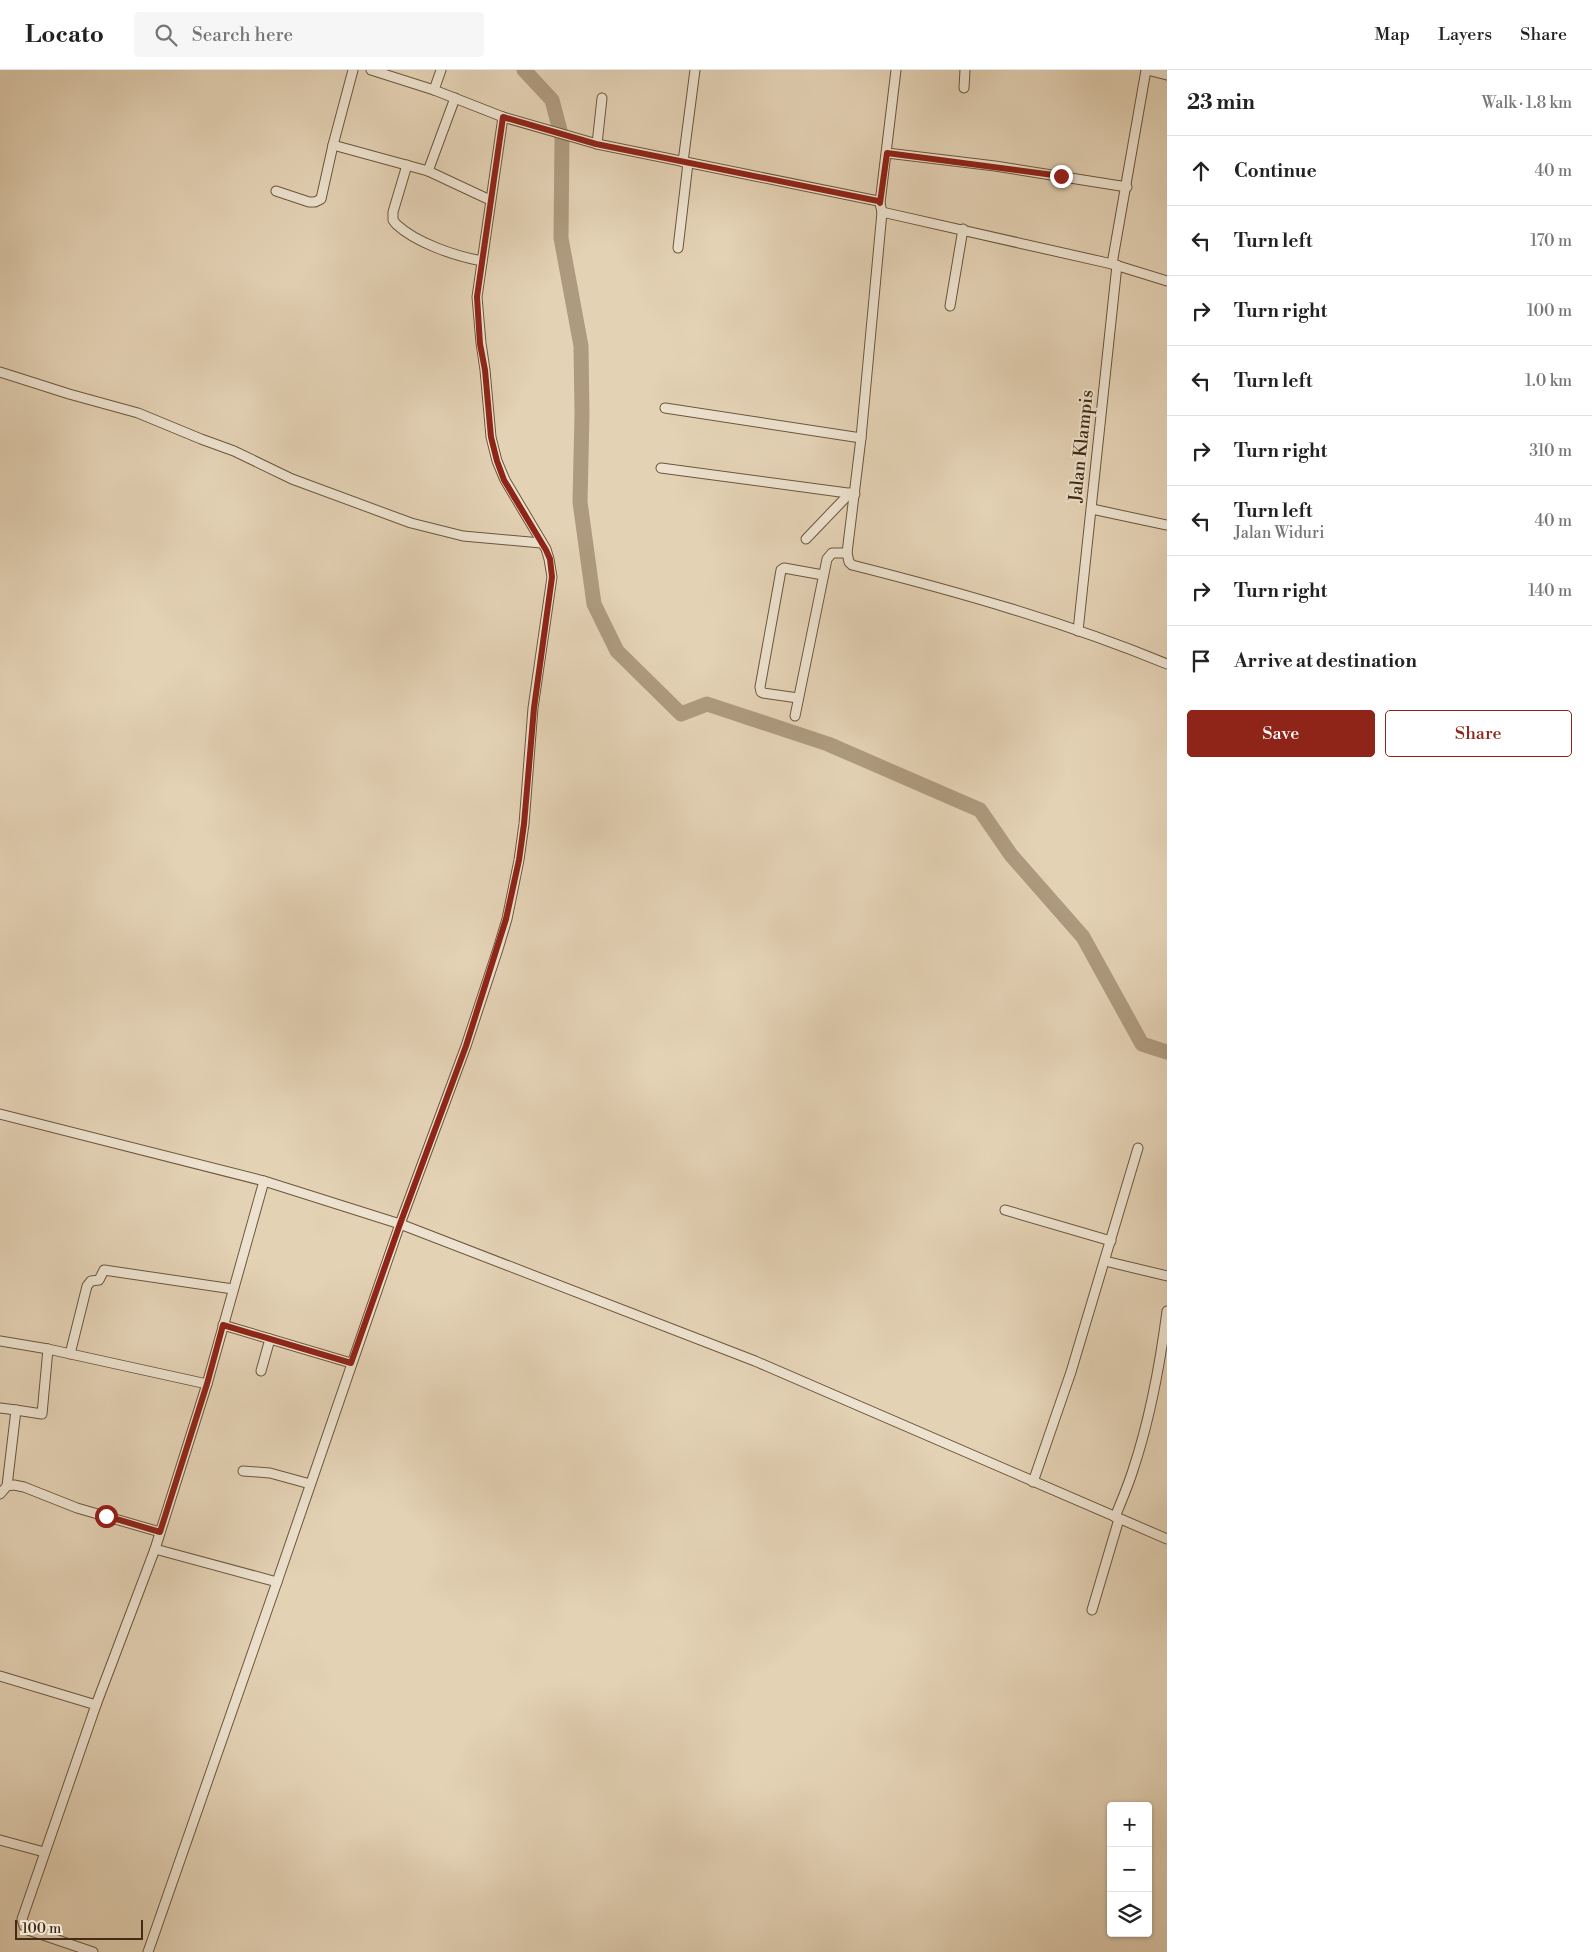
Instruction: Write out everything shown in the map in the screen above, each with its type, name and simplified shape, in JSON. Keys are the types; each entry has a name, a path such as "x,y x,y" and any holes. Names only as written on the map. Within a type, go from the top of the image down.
{"street":[{"path":"276,191 310,202 321,199 332,145 354,70"},
{"path":"371,70 434,90 503,117 571,135 596,144 878,201 881,208"},
{"path":"434,90 441,70"},
{"path":"678,248 695,70"},
{"path":"896,70 881,208 861,438 847,553 849,562 852,565 946,589 1078,631 1167,664"},
{"path":"964,88 965,70"},
{"path":"1147,70 1167,75"},
{"name":"Jalan Klampis","path":"1078,631 1092,509 1114,265 1147,70"},
{"path":"428,171 455,98"},
{"path":"596,144 602,98"},
{"path":"148,1952 278,1582 351,1363 466,1046 500,941 515,882 524,824 534,708 552,577 550,559 501,473 491,437 477,306 490,200 503,117"},
{"path":"332,145 428,171 490,200"},
{"path":"887,153 994,166 1127,187"},
{"path":"407,165 394,212 393,220 396,224 438,248 460,257 482,261"},
{"path":"881,208 1053,252 1114,265 1167,281"},
{"path":"950,306 963,229"},
{"path":"0,372 138,413 201,440 234,451 292,479 411,523 463,536 541,543"},
{"path":"666,408 861,438"},
{"path":"660,468 853,494"},
{"path":"806,539 853,494"},
{"path":"1092,509 1167,525"},
{"path":"795,716 823,574 830,554 847,553"},
{"path":"798,698 764,692 760,689 781,570 784,568 823,574"},
{"path":"0,1114 264,1181 400,1224 764,1364 1167,1539"},
{"path":"1033,1482 1071,1372 1138,1148"},
{"path":"93,1952 28,1930 24,1926 22,1919 96,1705 155,1549 207,1384 264,1181"},
{"path":"1005,1210 1111,1241"},
{"path":"1105,1261 1167,1276"},
{"path":"70,1354 87,1286 91,1281 99,1280 104,1270 233,1289"},
{"path":"1092,1610 1117,1518 1133,1470 1157,1379 1167,1311"},
{"path":"223,1325 351,1363"},
{"path":"262,1371 270,1339"},
{"path":"0,1341 48,1349 207,1384"},
{"path":"0,1408 42,1414 48,1349"},
{"path":"1157,1379 1167,1381"},
{"path":"0,1494 7,1486 16,1410"},
{"path":"243,1471 270,1473 310,1484"},
{"path":"7,1486 18,1485 77,1508 160,1532"},
{"path":"155,1549 278,1582"},
{"path":"0,1676 96,1705"},
{"path":"0,1840 44,1852"}],"waterway":[{"path":"524,70 552,100 562,138 561,238 581,346 580,502 594,604 617,651 681,714 707,704 828,744 980,810 1011,855 1083,937 1142,1044 1167,1052"}],"route":[{"path":"106,1516 160,1532 207,1384 223,1325 351,1363 466,1046 502,934 519,860 534,708 552,577 552,568 546,550 504,480 497,461 491,437 485,370 480,344 477,297 503,117 571,135 596,144 878,201 880,203 887,153 1061,176"}]}
